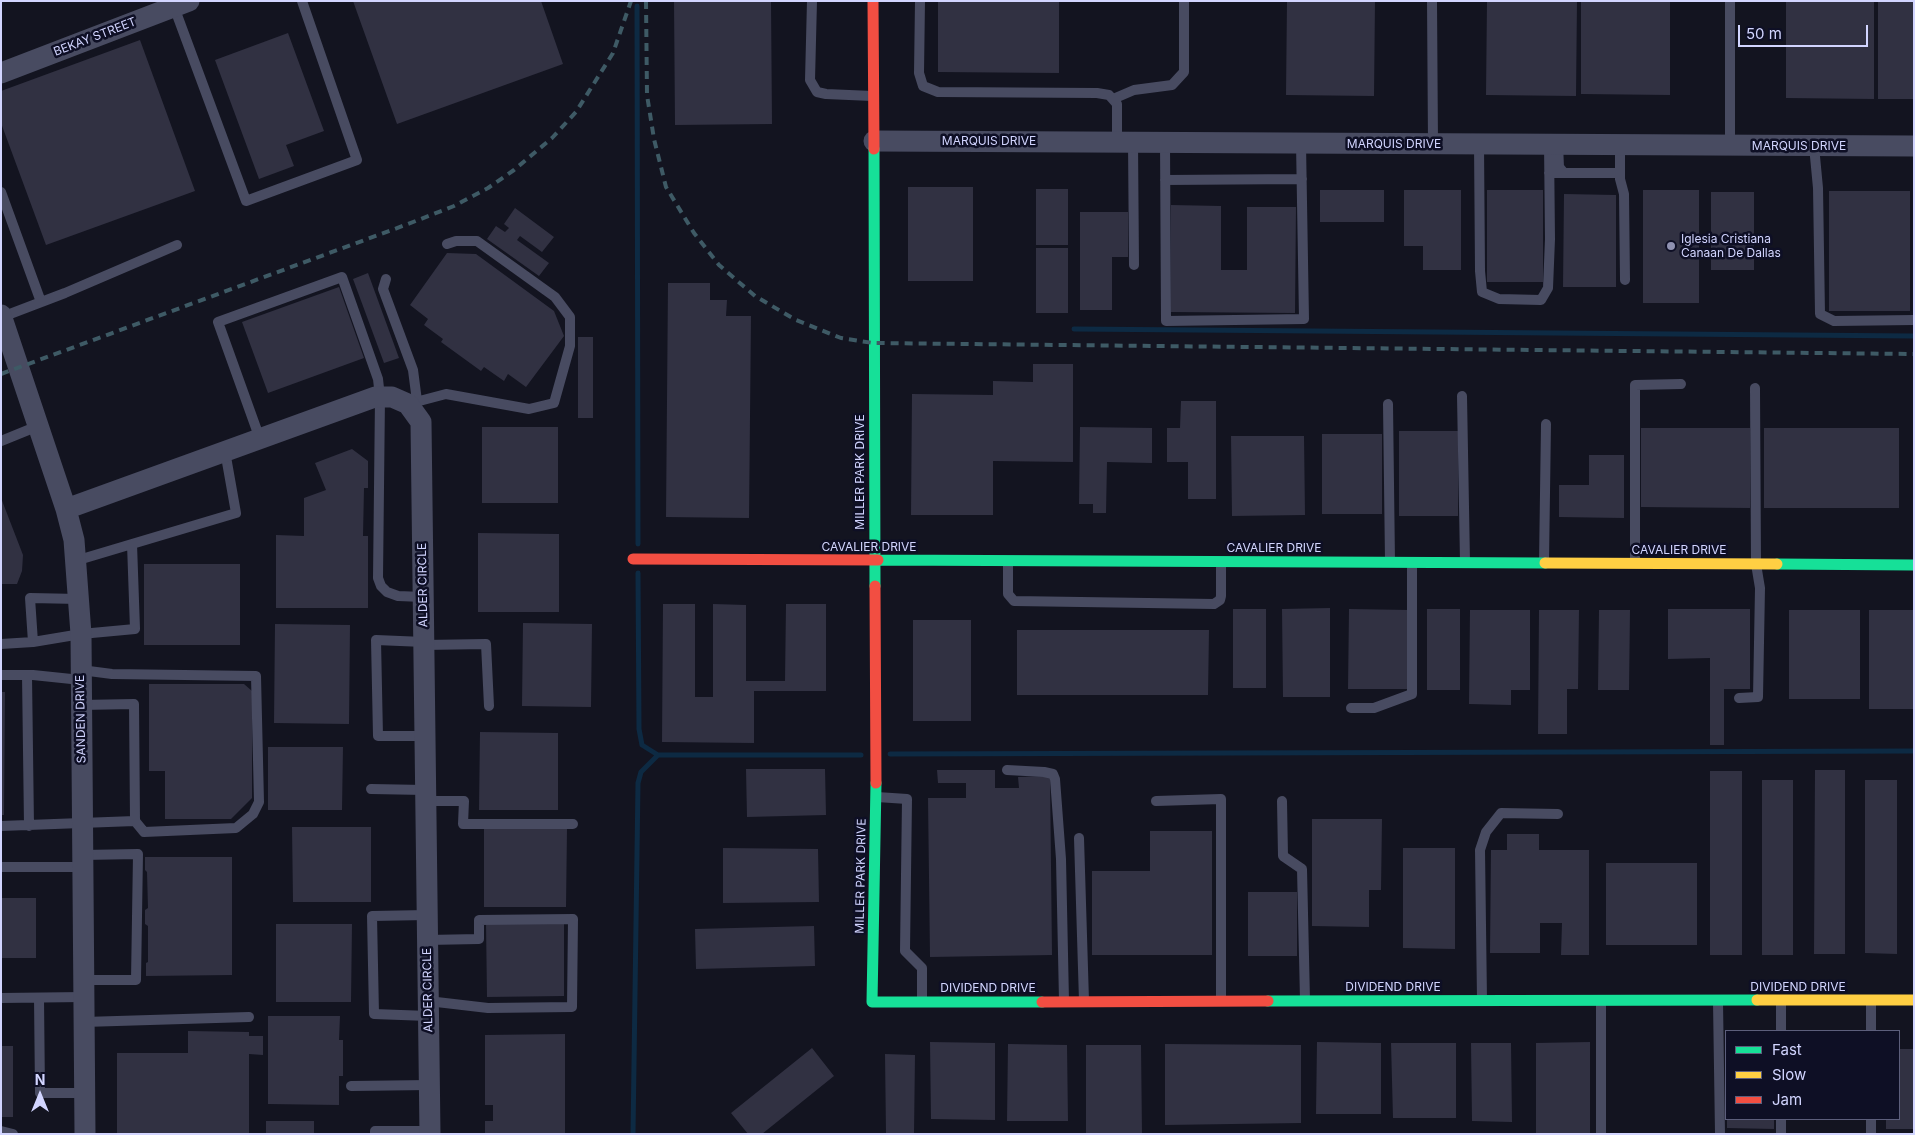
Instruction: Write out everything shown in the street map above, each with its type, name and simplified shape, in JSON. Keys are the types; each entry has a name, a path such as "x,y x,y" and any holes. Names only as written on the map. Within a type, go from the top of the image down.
{"street":[{"name":"MILLER PARK DRIVE","path":"872,1002 876,797 873,1"},
{"name":"BEKAY STREET","path":"1,73 179,3"},
{"name":"MARQUIS DRIVE","path":"874,141 1914,146"},
{"name":"SANDEN DRIVE","path":"3,327 66,509 74,540 82,634 85,1134"},
{"path":"66,509 375,397 392,397 412,403"},
{"name":"ALDER CIRCLE","path":"412,403 421,422 430,1132"},
{"name":"CAVALIER DRIVE","path":"633,559 1914,565"},
{"name":"DIVIDEND DRIVE","path":"872,1002 1914,1000"}],"lane":[{"path":"179,3 246,201 357,160 302,1"},
{"path":"812,1 810,80 817,92 873,96"},
{"path":"920,1 919,73 923,86 930,90 938,92 1097,93 1108,95 1113,99 1117,104 1125,142 1134,265"},
{"path":"1432,1 1434,144"},
{"path":"1730,1 1730,145"},
{"path":"1113,99 1134,90 1172,85 1184,72 1184,2"},
{"path":"1165,142 1166,321 1304,319 1302,143"},
{"path":"1479,144 1480,271 1482,292 1499,299 1540,300 1548,288 1549,173 1554,144"},
{"path":"1554,144 1559,167 1564,173"},
{"path":"1620,144 1620,179 1624,194 1625,280"},
{"path":"1814,146 1818,188 1820,314 1834,321 1914,320"},
{"path":"1549,173 1620,174"},
{"path":"1165,180 1302,179"},
{"path":"1,192 41,302"},
{"path":"386,279 383,289 412,370 412,403 446,394 529,409 554,403 570,346 570,317 555,297 477,241 456,241 447,244"},
{"path":"3,327 41,302 177,245"},
{"path":"260,439 218,322 342,277 378,379 380,397 378,578 381,586 387,592 398,596 423,596"},
{"path":"1635,564 1636,385 1681,384"},
{"path":"1739,698 1758,697 1760,588 1756,564 1755,388"},
{"path":"1462,396 1465,563"},
{"path":"1388,404 1390,563"},
{"path":"1544,563 1546,424"},
{"path":"1,441 38,426"},
{"path":"75,561 236,513 225,451"},
{"path":"1,644 33,642 82,634 135,629 132,544"},
{"path":"1008,561 1008,594 1014,602 1214,604 1220,600 1221,596 1220,562"},
{"path":"1350,708 1374,708 1412,694 1412,563"},
{"path":"33,642 30,598 79,599"},
{"path":"425,736 378,736 376,640 424,644 486,644 489,706"},
{"path":"1,676 112,674 256,676 259,802 252,814 236,828 144,832 135,821 134,704 81,705"},
{"path":"27,676 29,826"},
{"path":"1007,770 1044,772 1053,774 1055,779 1061,859 1064,1002"},
{"path":"371,789 464,801 463,824 573,824"},
{"path":"876,797 906,799 905,951 922,968 922,1002"},
{"path":"1156,801 1221,799 1221,1001"},
{"path":"1282,801 1283,856 1302,869 1305,1001"},
{"path":"1482,1001 1480,850 1486,832 1500,813 1558,814"},
{"path":"1,826 135,821"},
{"path":"1080,838 1084,1002"},
{"path":"1,867 83,861 138,854 136,980 84,988 39,998 1,998"},
{"path":"427,915 372,916 374,1014 428,1009 572,1007 573,919 479,920 479,939 427,940"},
{"path":"39,998 40,1093 85,1093"},
{"path":"1718,1000 1720,1134"},
{"path":"1781,1000 1781,1030"},
{"path":"1871,1000 1871,1030"},
{"path":"1601,1001 1601,1134"},
{"path":"84,1022 249,1017"},
{"path":"351,1086 429,1085"},
{"path":"1781,1120 1781,1134"},
{"path":"1871,1120 1872,1134"},
{"path":"1,1131 13,1134"},
{"path":"375,1134 376,1131 430,1132"}],"building":[{"path":"353,1 541,1 563,64 397,124"},
{"path":"674,1 771,1 772,124 675,125"},
{"path":"938,1 1059,1 1059,73 938,72"},
{"path":"1287,1 1375,1 1374,96 1286,95"},
{"path":"1487,1 1577,1 1576,96 1486,95"},
{"path":"1581,1 1670,1 1670,95 1581,94"},
{"path":"1786,1 1874,1 1874,99 1786,98"},
{"path":"1878,1 1914,1 1914,99 1878,99"},
{"path":"288,33 324,131 286,145 294,166 259,179 215,60"},
{"path":"140,40 195,191 46,245 1,123 1,91"},
{"path":"908,187 973,187 973,281 908,281"},
{"path":"1036,189 1068,189 1068,245 1036,245"},
{"path":"1320,190 1384,190 1384,222 1320,222"},
{"path":"1404,190 1461,190 1461,270 1423,270 1423,246 1404,246"},
{"path":"1487,190 1543,190 1543,282 1487,282"},
{"name":"Iglesia Cristiana Canaan De Dallas","path":"1643,190 1699,190 1699,303 1643,303"},
{"path":"1829,191 1910,191 1910,311 1829,311"},
{"path":"1711,192 1754,192 1754,270 1711,270"},
{"path":"1564,194 1616,195 1616,287 1563,287"},
{"path":"1171,205 1221,206 1221,270 1247,270 1247,207 1296,207 1295,313 1171,312"},
{"path":"515,208 554,237 542,252 520,236 517,240 549,263 539,276 487,239 496,226 505,232 509,228 504,224"},
{"path":"1080,212 1128,212 1128,257 1112,257 1112,310 1080,310"},
{"path":"1036,248 1068,248 1068,313 1036,313"},
{"path":"447,253 476,254 554,311 564,336 526,387 508,374 504,381 484,367 481,371 441,342 443,339 424,325 428,319 410,305"},
{"path":"368,273 399,358 384,363 353,279"},
{"path":"668,283 710,283 710,300 727,300 726,316 751,316 749,518 666,517"},
{"path":"339,287 364,358 268,393 242,322"},
{"path":"578,337 593,337 593,418 578,418"},
{"path":"1033,364 1073,364 1073,462 993,461 993,515 911,515 912,394 993,395 993,381 1033,382"},
{"path":"1181,401 1216,401 1216,499 1188,499 1188,462 1167,462 1167,428 1180,428"},
{"path":"482,427 558,427 558,503 482,503"},
{"path":"1080,427 1152,428 1152,463 1107,462 1106,513 1093,513 1093,504 1079,504"},
{"path":"1641,428 1750,428 1750,508 1641,507"},
{"path":"1764,428 1899,428 1899,508 1764,508"},
{"path":"1399,431 1458,431 1458,516 1399,516"},
{"path":"1322,434 1382,434 1382,514 1322,514"},
{"path":"1231,436 1304,436 1305,515 1232,516"},
{"path":"352,449 368,461 368,488 364,488 363,536 368,536 368,608 276,608 276,535 304,536 304,498 326,490 315,463"},
{"path":"1589,455 1624,455 1624,518 1559,517 1559,485 1589,485"},
{"path":"1,498 23,555 22,571 17,584 1,584"},
{"path":"478,533 559,534 559,612 478,612"},
{"path":"144,564 240,564 240,645 144,645"},
{"path":"663,604 695,604 695,697 713,697 713,604 746,605 746,681 785,681 786,604 826,604 826,691 754,691 754,743 662,742"},
{"path":"1330,608 1330,697 1283,697 1282,609"},
{"path":"1233,609 1266,609 1266,688 1233,688"},
{"path":"1349,609 1409,610 1409,689 1348,689"},
{"path":"1427,609 1460,609 1460,690 1427,690"},
{"path":"1668,609 1750,609 1750,689 1724,689 1724,745 1710,745 1710,658 1668,659"},
{"path":"1470,610 1530,610 1530,690 1511,690 1511,705 1469,704"},
{"path":"1539,610 1579,610 1578,689 1567,689 1567,734 1538,734"},
{"path":"1599,610 1630,610 1629,690 1598,690"},
{"path":"1789,610 1860,610 1860,699 1789,699"},
{"path":"1869,610 1914,610 1914,709 1869,709"},
{"path":"913,620 971,620 971,721 913,721"},
{"path":"523,623 592,624 591,707 522,706"},
{"path":"275,624 350,625 349,724 274,723"},
{"path":"1017,630 1209,630 1208,695 1017,695"},
{"path":"149,684 244,684 252,691 252,798 231,819 165,819 165,771 149,771"},
{"path":"1,692 5,692 4,815 1,815"},
{"path":"480,732 558,733 558,810 479,810"},
{"path":"268,747 343,747 342,810 268,810"},
{"path":"746,769 825,769 826,815 747,817"},
{"path":"937,770 995,770 995,788 1019,788 1018,777 1050,776 1052,955 930,957 928,798 966,798 966,783 938,783"},
{"path":"1815,770 1845,770 1845,954 1814,954"},
{"path":"1710,771 1742,771 1742,955 1710,955"},
{"path":"1762,780 1793,780 1793,955 1762,955"},
{"path":"1865,780 1897,780 1897,954 1865,953"},
{"path":"1312,819 1382,819 1381,890 1369,890 1369,927 1312,926"},
{"path":"292,827 371,827 371,902 293,902"},
{"path":"484,828 567,829 566,907 484,907"},
{"path":"1150,831 1212,831 1212,955 1092,955 1092,871 1150,871"},
{"path":"1507,834 1539,834 1539,850 1589,850 1589,955 1561,955 1562,923 1540,923 1540,953 1490,953 1491,850 1507,850"},
{"path":"723,848 818,849 819,902 723,903"},
{"path":"1403,848 1455,848 1455,949 1403,948"},
{"path":"145,857 232,857 232,975 146,976 148,926 145,924 145,910 148,908"},
{"path":"1606,863 1697,863 1697,945 1606,945"},
{"path":"1248,892 1297,892 1297,956 1248,956"},
{"path":"1,898 36,898 36,958 1,958"},
{"path":"486,923 564,923 564,996 487,997"},
{"path":"276,924 352,924 351,1002 276,1002"},
{"path":"814,926 815,966 696,969 695,929"},
{"path":"268,1016 340,1016 339,1040 343,1040 343,1076 339,1076 339,1105 268,1104"},
{"path":"188,1031 249,1032 249,1036 263,1036 263,1055 249,1054 249,1134 117,1134 117,1053 188,1053"},
{"path":"565,1034 565,1134 485,1134 485,1121 493,1121 493,1105 485,1105 485,1035"},
{"path":"930,1042 995,1043 995,1120 931,1119"},
{"path":"1317,1042 1381,1043 1381,1114 1316,1114"},
{"path":"1590,1042 1590,1134 1536,1134 1536,1043"},
{"path":"1391,1043 1456,1043 1456,1118 1393,1118"},
{"path":"1471,1043 1511,1043 1512,1122 1472,1121"},
{"path":"1008,1044 1067,1045 1068,1121 1007,1121"},
{"path":"1165,1044 1301,1045 1301,1123 1165,1125"},
{"path":"1086,1045 1141,1045 1142,1134 1086,1134"},
{"path":"1,1046 13,1046 13,1117 1,1117"},
{"path":"812,1048 834,1076 762,1134 748,1134 731,1113"},
{"path":"1900,1049 1914,1049 1914,1129 1886,1129 1886,1120 1900,1120"},
{"path":"885,1054 915,1055 914,1134 886,1134"},
{"path":"1727,1120 1774,1120 1774,1129 1727,1128"},
{"path":"266,1121 314,1121 314,1134 266,1134"}],"waterway":[{"path":"637,6 638,544"},
{"path":"1074,329 1914,336"},
{"path":"638,573 639,729 642,745 658,755 861,755"},
{"path":"890,754 1914,751"},
{"path":"633,1134 638,783 641,772 658,755"}],"railway":[{"path":"1,374 408,224 454,206 488,188 514,170 552,138 576,112 613,53 631,1"},
{"path":"646,1 647,95 654,139 666,187 694,233 719,265 755,296 796,320 841,338 873,343 1914,354"}],"traffic: fast":[{"path":"874,149 875,586"},
{"path":"878,560 1545,563"},
{"path":"1777,564 1914,565"},
{"path":"876,783 872,1002 1042,1002"},
{"path":"1268,1001 1757,1000"}],"traffic: slow":[{"path":"1545,563 1777,564"},
{"path":"1757,1000 1914,1000"}],"traffic: jam":[{"path":"873,1 874,149"},
{"path":"633,559 878,560"},
{"path":"875,586 876,783"},
{"path":"1042,1002 1268,1001"}],"place":[{"name":"Iglesia Cristiana Canaan De Dallas","path":"1671,246"}]}
